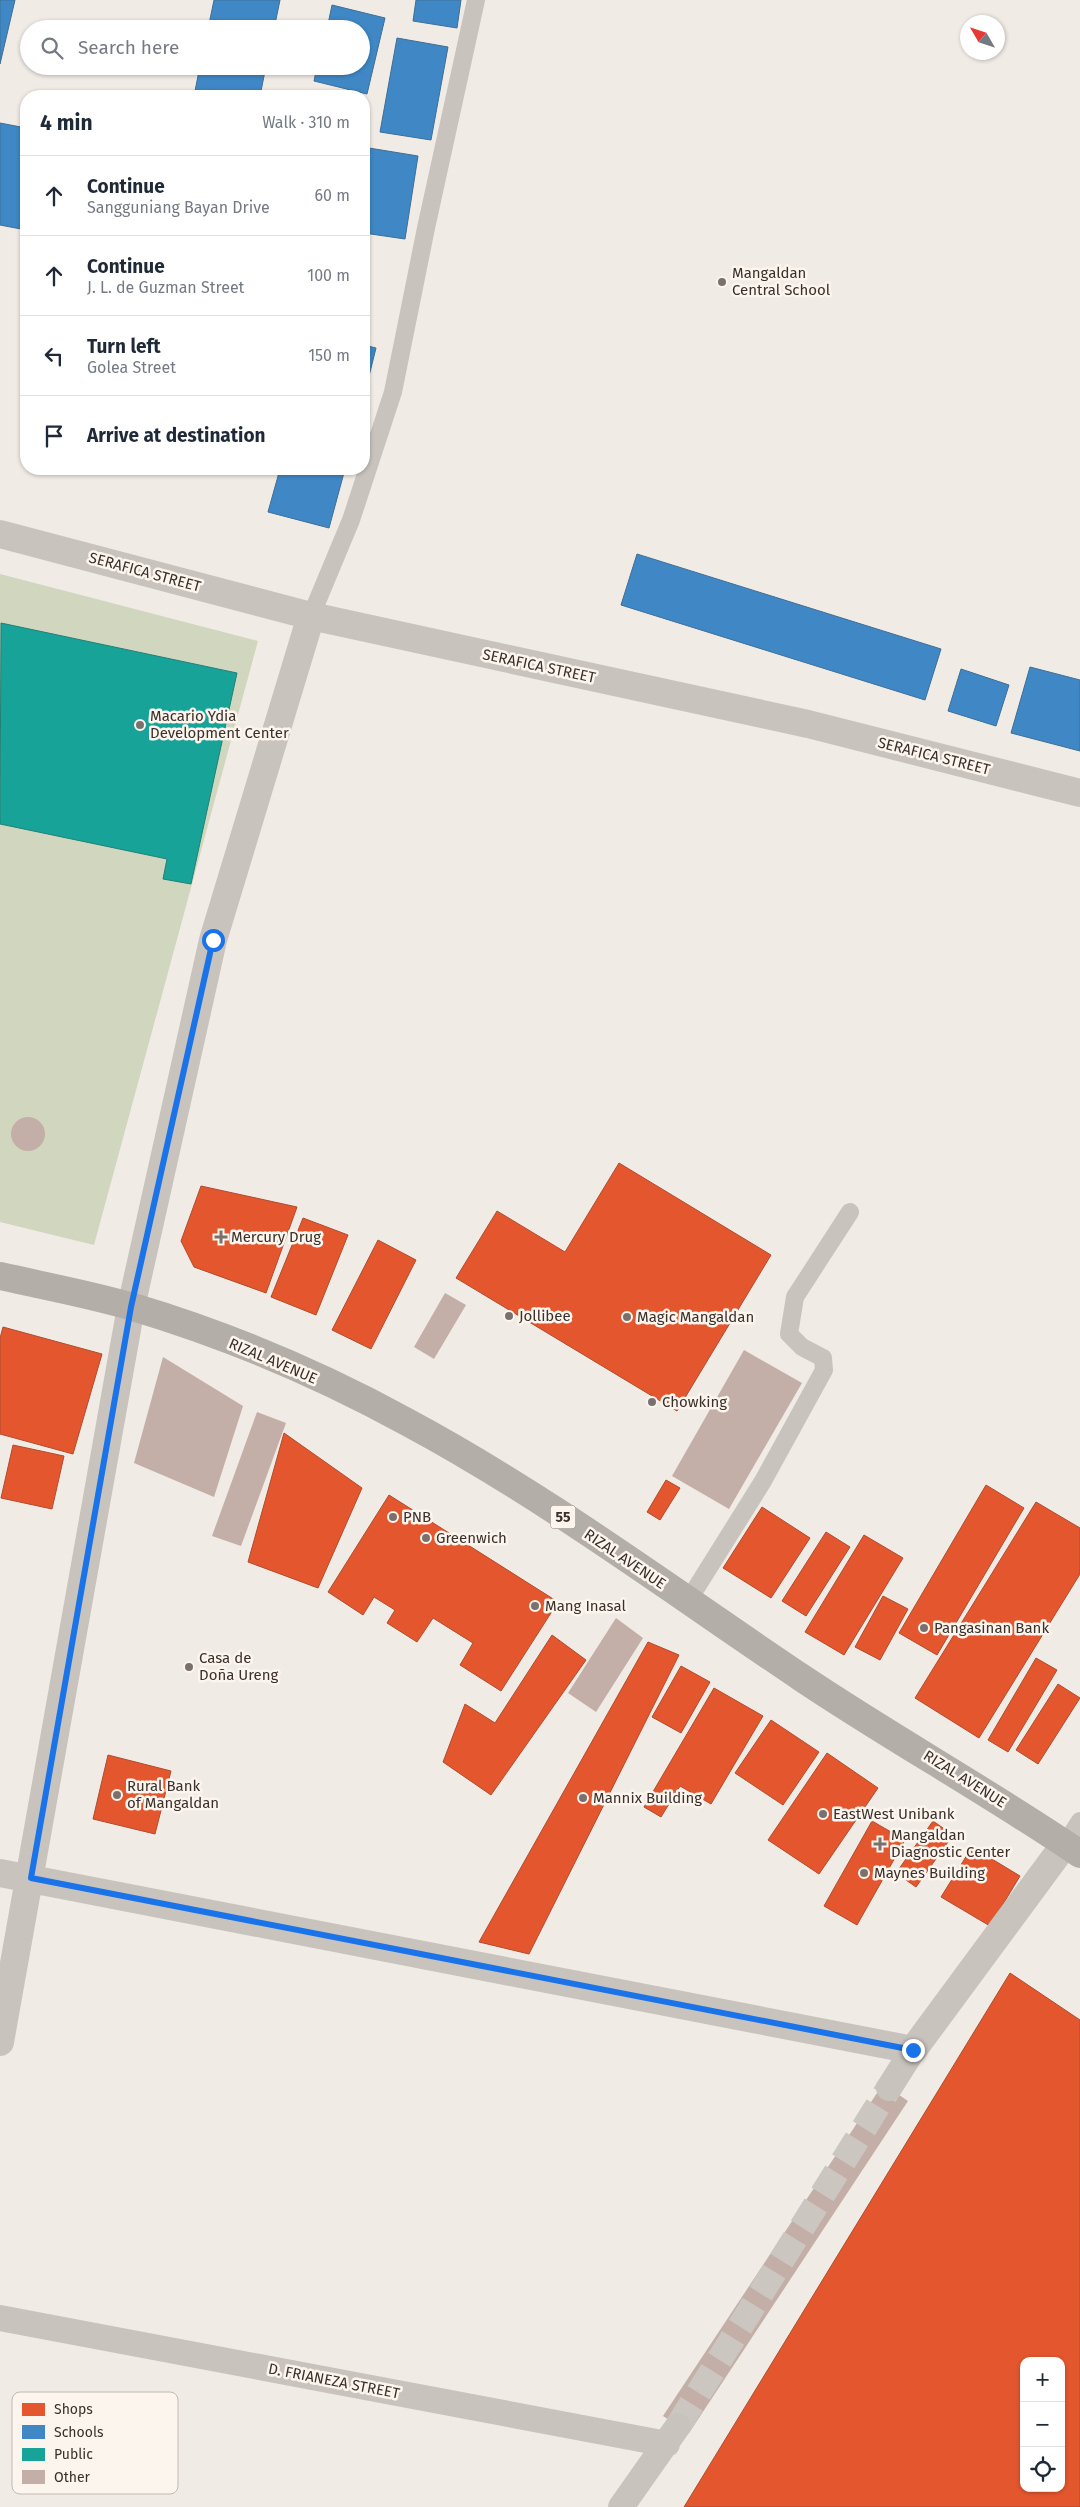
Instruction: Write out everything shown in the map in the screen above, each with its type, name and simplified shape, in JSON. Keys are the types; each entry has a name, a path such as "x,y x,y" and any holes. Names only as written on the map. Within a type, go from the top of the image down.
{"highway":[{"name":"RIZAL AVENUE","path":"0,1276 131,1307 185,1324 293,1367 403,1420 456,1449 526,1492 806,1681 1073,1849"}],"street":[{"name":"SERAFICA STREET","path":"0,534 311,616 808,724 1080,793"},
{"path":"0,2042 31,1878 131,1307 213,940 311,616"},
{"path":"889,2088 913,2050 1073,1849"},
{"path":"0,1873 913,2050"},
{"name":"D. FRIANEZA STREET","path":"0,2318 673,2435 621,2507"}],"lane":[{"path":"370,462 393,392 426,228 476,0"},
{"path":"311,616 351,520 366,475"},
{"path":"688,1601 763,1481 824,1370 823,1358 802,1347 790,1334 795,1297 850,1212"},
{"path":"1073,1849 1080,1821"}],"green space":[{"path":"0,574 258,641 94,1245 0,1222"}],"building: Shops":[{"name":"Magic Mangaldan","path":"619,1163 771,1255 677,1411 456,1278 497,1211 565,1252"},
{"path":"201,1186 297,1207 266,1293 194,1267 181,1241"},
{"path":"303,1218 348,1235 316,1315 271,1297"},
{"path":"378,1240 416,1260 371,1349 332,1330"},
{"path":"3,1327 102,1354 73,1454 0,1434 0,1338"},
{"path":"284,1433 362,1488 318,1588 248,1562"},
{"path":"13,1445 64,1456 52,1509 1,1498"},
{"path":"666,1480 680,1488 660,1520 647,1512"},
{"path":"986,1485 1024,1508 937,1655 899,1633"},
{"path":"389,1495 558,1602 501,1691 460,1665 473,1643 433,1618 417,1642 387,1623 395,1610 374,1597 363,1615 328,1592"},
{"path":"1036,1502 1080,1528 1080,1574 979,1738 915,1698"},
{"path":"762,1507 810,1538 771,1598 723,1568"},
{"path":"826,1532 850,1547 806,1616 782,1601"},
{"path":"864,1535 903,1558 844,1655 805,1632"},
{"path":"883,1596 908,1609 880,1660 855,1647"},
{"path":"552,1635 586,1660 491,1795 443,1762 465,1704 495,1723"},
{"name":"Mannix Building","path":"648,1642 679,1655 529,1954 479,1942"},
{"path":"1036,1658 1057,1670 1008,1752 988,1740"},
{"path":"681,1666 710,1682 681,1733 652,1717"},
{"path":"1058,1684 1080,1698 1038,1764 1016,1750"},
{"path":"714,1688 763,1716 711,1804 680,1786 661,1817 644,1807"},
{"path":"771,1720 819,1752 783,1805 735,1773"},
{"name":"EastWest Unibank","path":"827,1753 878,1788 819,1874 768,1840"},
{"path":"108,1755 171,1771 155,1834 93,1819"},
{"name":"Maynes Building","path":"872,1821 905,1840 857,1925 824,1906"},
{"path":"933,1821 953,1835 916,1887 896,1873"},
{"path":"972,1847 1020,1876 990,1926 941,1897"},
{"path":"1010,1973 1080,2020 1080,2507 684,2507"}],"building: Schools":[{"path":"0,0 15,0 0,64"},
{"path":"214,0 280,0 276,20 210,20"},
{"path":"416,0 461,0 457,28 413,21"},
{"path":"332,5 385,18 368,90 351,90 314,81 315,75 370,75 370,20 329,20"},
{"path":"397,38 448,47 431,140 380,132"},
{"path":"198,75 264,75 261,90 195,90"},
{"path":"0,123 20,127 20,229 0,225"},
{"path":"370,148 418,156 405,239 370,234"},
{"path":"370,346 376,348 370,372"},
{"path":"278,475 343,475 329,528 268,512"},
{"path":"637,554 941,649 925,700 621,605"},
{"path":"1030,667 1080,680 1080,751 1011,733"},
{"path":"961,669 1009,685 996,726 948,711"}],"building: Public":[{"path":"1,623 237,673 191,884 163,879 167,859 0,824"}],"building: Other":[{"path":"28,1117 40,1122 45,1134 40,1146 28,1151 16,1146 11,1134 16,1122"},
{"path":"445,1293 466,1305 434,1359 414,1347"},
{"path":"744,1350 802,1383 729,1509 672,1476"},
{"path":"163,1357 243,1406 214,1497 134,1463"},
{"path":"257,1412 286,1423 241,1546 212,1536"},
{"path":"616,1618 643,1638 596,1712 568,1693"},
{"path":"883,2084 908,2101 689,2433 663,2416"}],"tunnel":[{"path":"678,2426 889,2088"}],"place":[{"name":"Mangaldan Central School","path":"722,282"},
{"name":"Macario Ydia Development Center","path":"140,725"},
{"name":"Mercury Drug","path":"221,1237"},
{"name":"Jollibee","path":"509,1316"},
{"name":"Magic Mangaldan","path":"627,1317"},
{"name":"Chowking","path":"652,1402"},
{"name":"PNB","path":"393,1517"},
{"name":"Greenwich","path":"426,1538"},
{"name":"Mang Inasal","path":"535,1606"},
{"name":"Pangasinan Bank","path":"924,1628"},
{"name":"Casa de Doña Ureng","path":"189,1667"},
{"name":"Rural Bank of Mangaldan","path":"117,1795"},
{"name":"Mannix Building","path":"583,1798"},
{"name":"EastWest Unibank","path":"823,1814"},
{"name":"Mangaldan Diagnostic Center","path":"880,1844"},
{"name":"Maynes Building","path":"864,1873"}],"route":[{"path":"213,940 131,1307 31,1878 913,2050"}]}
